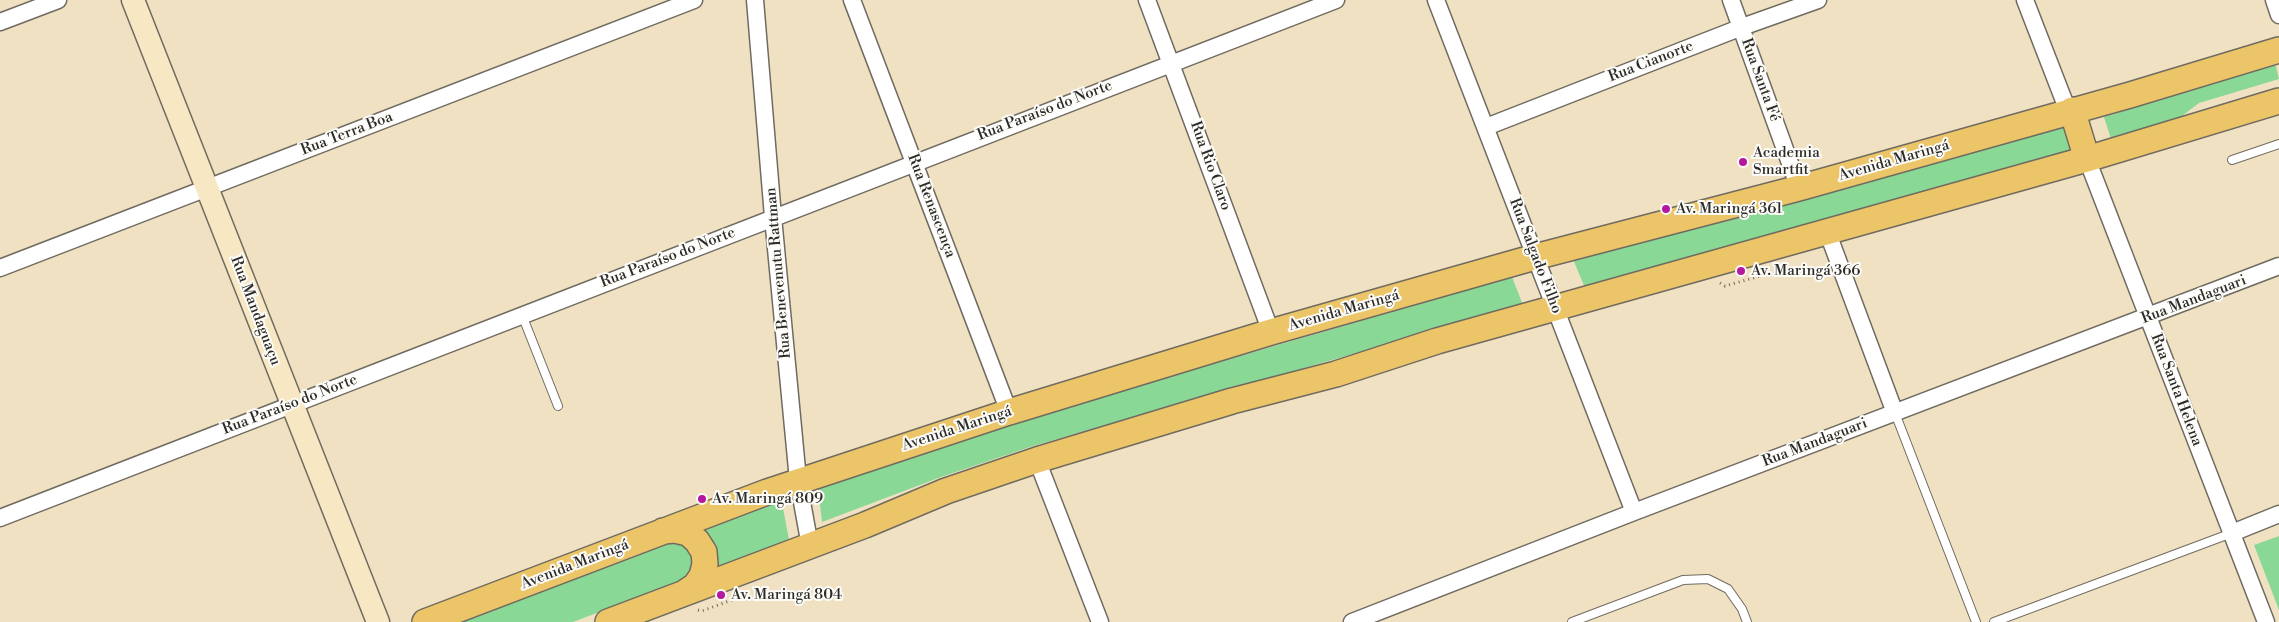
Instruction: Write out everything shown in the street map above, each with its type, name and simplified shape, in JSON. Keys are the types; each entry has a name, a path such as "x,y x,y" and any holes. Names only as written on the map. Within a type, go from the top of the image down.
{"main road":[{"name":"Avenida Maringá","path":"425,622 798,480 1009,412 1271,332 1535,257 1798,188 2279,50"},
{"path":"608,622 810,546 946,491 1037,460 1232,401 1336,374 1437,341 2087,159 2279,101"},
{"path":"2070,111 2087,159"},
{"path":"663,531 676,530 688,533 697,541 704,552 706,564 702,576 695,586 684,593"}],"street":[{"path":"0,22 58,0"},
{"name":"Rua Mandaguaçu","path":"133,0 378,622"},
{"name":"Rua Terra Boa","path":"0,268 694,0"},
{"name":"Rua Benevenutu Rattman","path":"755,0 798,480 810,546"},
{"name":"Rua Renascença","path":"852,0 1009,412"},
{"name":"Rua Rio Claro","path":"1147,0 1271,332"},
{"name":"Rua Paraíso do Norte","path":"0,518 1171,62 1336,0"},
{"name":"Rua Salgado Filho","path":"1436,0 1634,512"},
{"name":"Rua Santa Fé","path":"1731,0 1798,188"},
{"name":"Rua Cianorte","path":"1486,127 1742,27 1818,0"},
{"path":"2025,0 2070,111"},
{"path":"2274,0 2279,15"},
{"name":"Rua Santa Helena","path":"2087,159 2266,622"},
{"path":"1827,231 1895,413"},
{"name":"Rua Mandaguari","path":"1352,622 1634,512 2148,318 2279,266"},
{"path":"1037,460 1100,622"},
{"path":"2232,533 2279,514"}],"lane":[{"path":"2232,160 2279,144"},
{"path":"522,315 558,406"},
{"path":"1895,413 1976,622"},
{"path":"1994,622 2232,533"},
{"path":"1572,622 1683,580 1708,579 1728,589 1742,609 1747,622"}],"green space":[{"path":"2274,59 2279,79 2199,103 2178,119 2111,139 2104,117 2194,90 2211,77"},
{"path":"2066,127 2076,153 1586,290 1572,257"},
{"path":"1512,277 1523,305 1033,446 941,477 822,522 818,487 1027,418"},
{"path":"781,497 789,540 573,622 452,622"},
{"path":"2279,536 2279,610 2254,545"}],"place":[{"name":"Academia Smartfit","path":"1743,162"},
{"name":"Av. Maringá 361","path":"1666,209"},
{"name":"Av. Maringá 366","path":"1741,271"},
{"name":"Av. Maringá 809","path":"702,499"},
{"name":"Av. Maringá 804","path":"721,595"}]}
